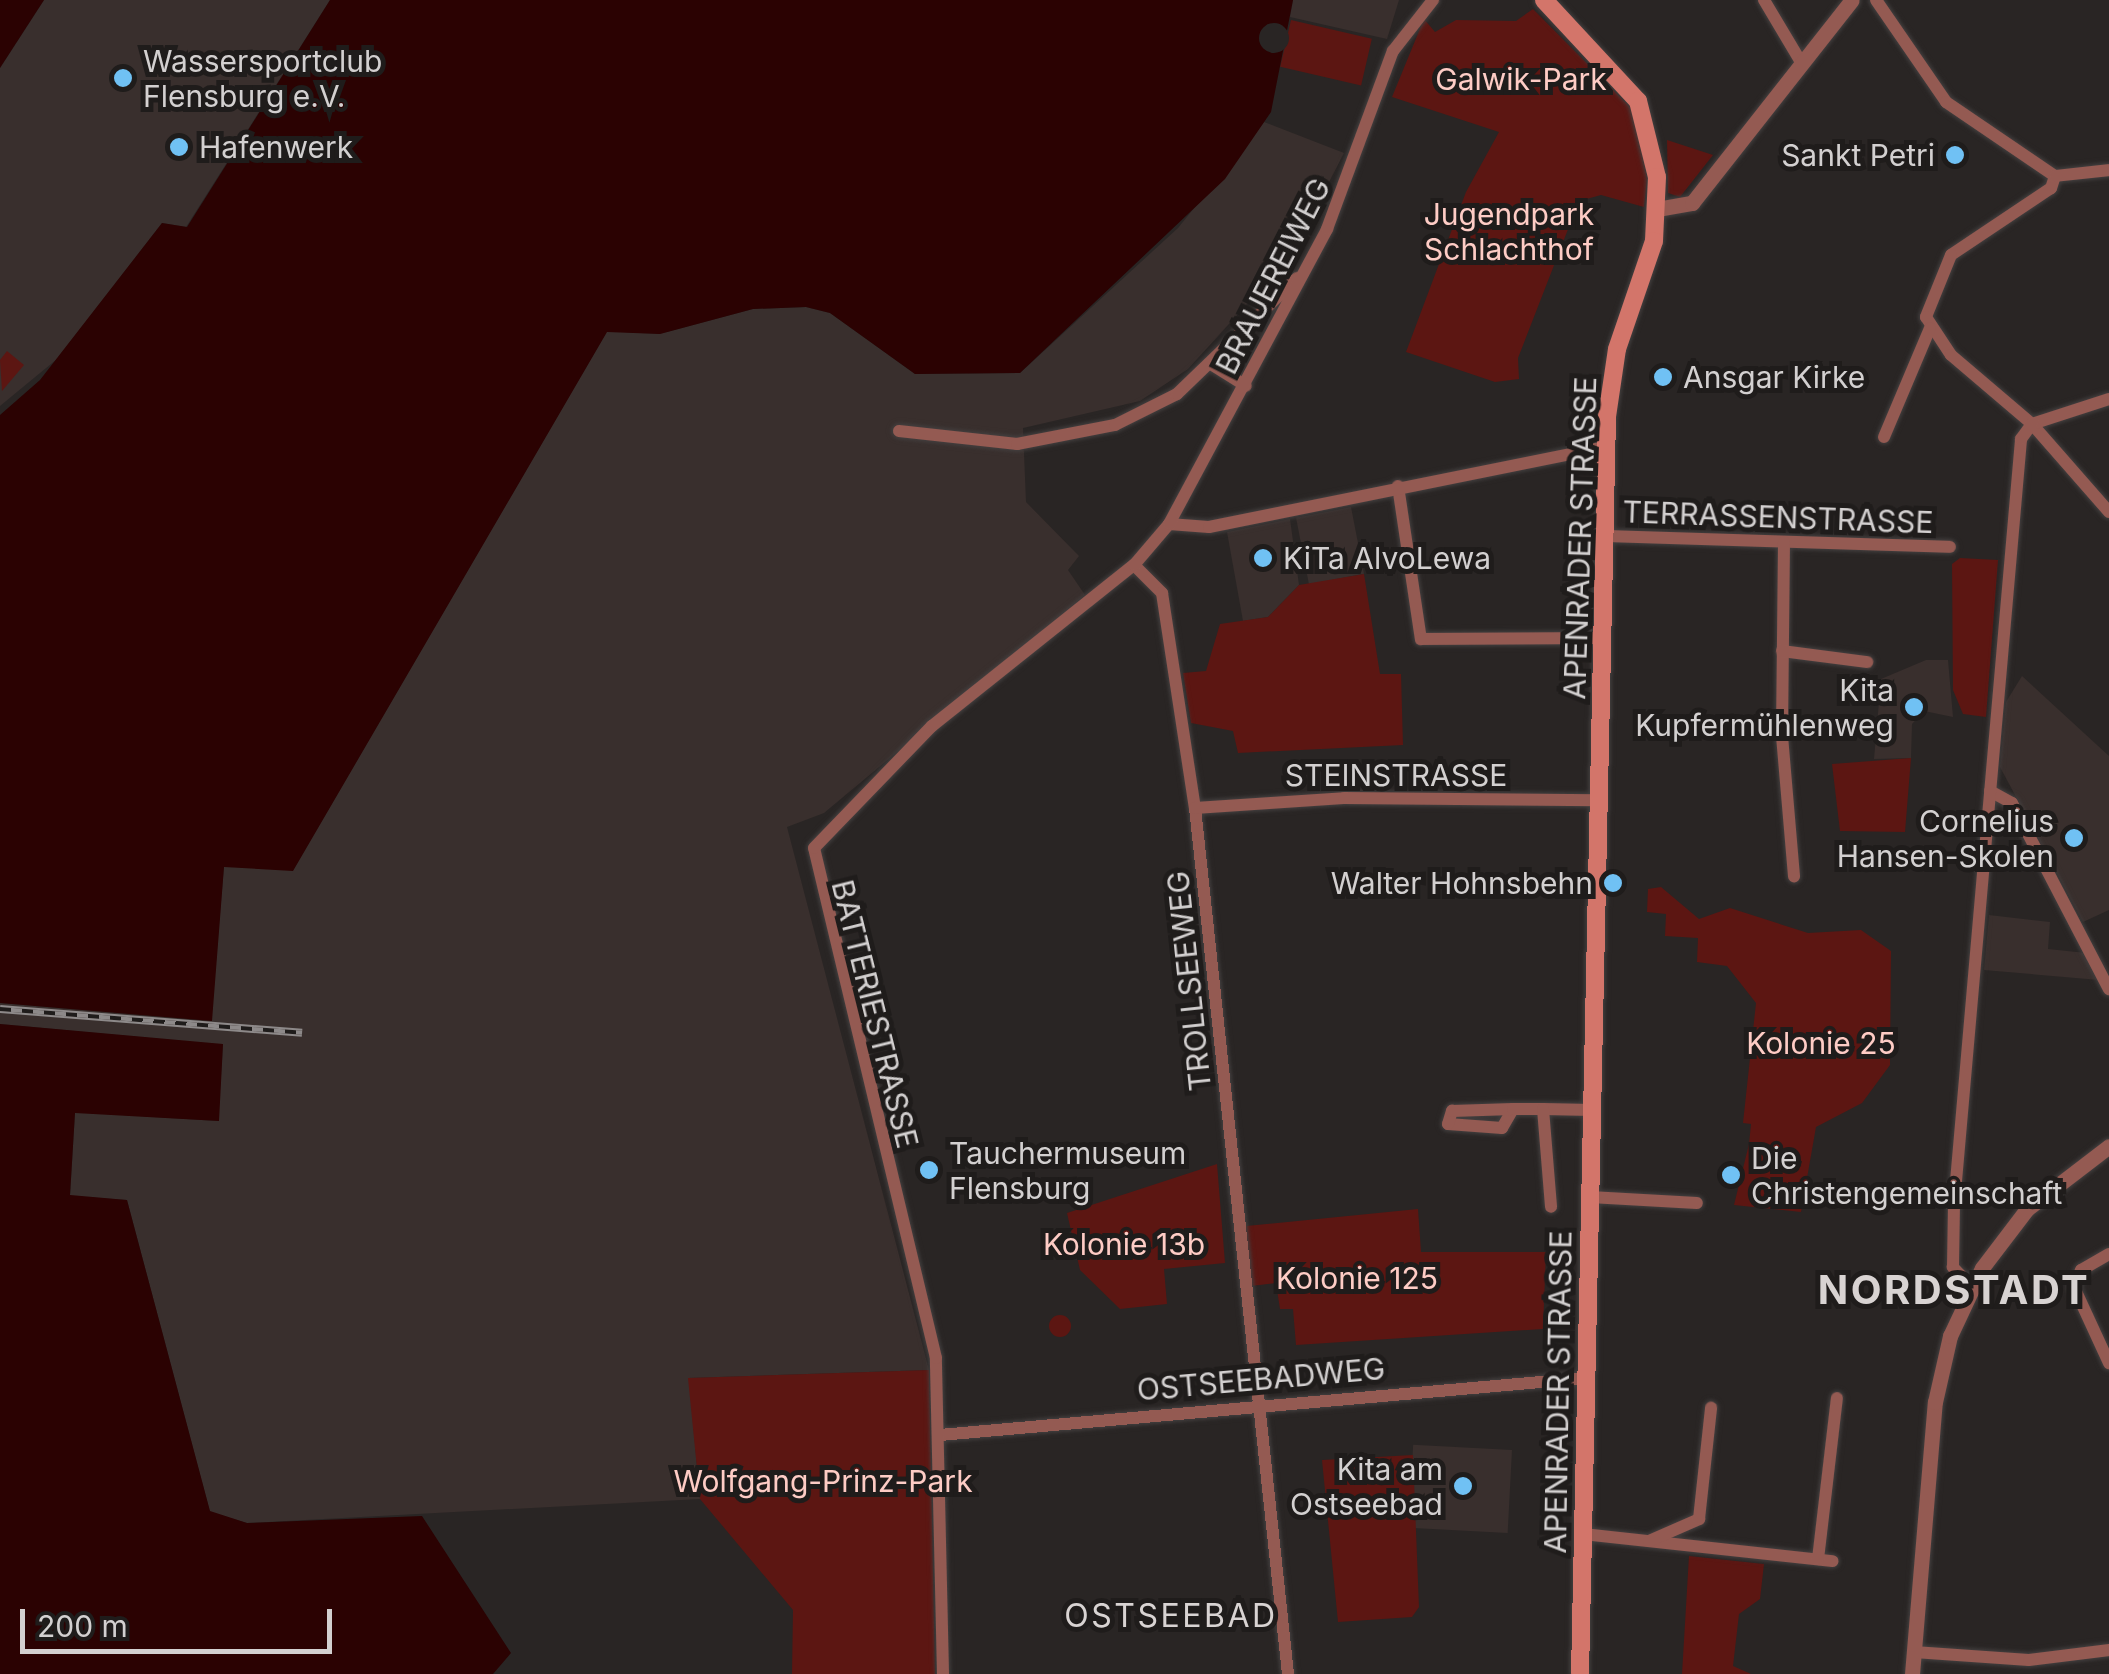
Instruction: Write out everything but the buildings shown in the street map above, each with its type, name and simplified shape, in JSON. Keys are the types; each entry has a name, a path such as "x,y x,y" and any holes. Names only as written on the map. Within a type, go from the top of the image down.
{"main road":[{"name":"APENRADER STRASSE","path":"1544,0 1638,101 1654,140 1657,209 1644,280 1617,349 1606,448 1580,1674"}],"street":[{"name":"BRAUEREIWEG","path":"1134,565 1170,524 1246,386 1309,266 1392,51 1433,0"},
{"path":"1764,0 1801,62"},
{"path":"1657,209 1692,203 1852,0"},
{"path":"1876,0 1946,102 2055,176 2109,170"},
{"path":"1884,436 1930,328 1926,305 1952,256 2052,188 2055,176"},
{"path":"899,431 985,444 1090,433 1177,394 1309,266"},
{"path":"1930,328 2032,424 2109,512"},
{"path":"1211,364 1246,386"},
{"path":"1972,1287 1953,1267 1953,1236 2021,439 2032,424 2109,400"},
{"path":"1170,524 1210,527 1398,486 1606,448"},
{"path":"1398,486 1421,639 1602,638"},
{"name":"TERRASSENSTRASSE","path":"1604,536 1950,548"},
{"path":"1784,542 1782,652 1794,876"},
{"name":"TROLLSEEWEG","path":"1134,565 1162,593 1195,808 1288,1674"},
{"name":"BATTERIESTRASSE","path":"940,1435 936,1358 814,848 932,726 1134,565"},
{"path":"1782,652 1868,662"},
{"path":"1990,791 2012,802 2109,989"},
{"name":"STEINSTRASSE","path":"1195,808 1429,798 1598,800"},
{"name":"APENRADER STRASSE","path":"1543,1109 1550,1206"},
{"path":"1513,1110 1592,1110"},
{"path":"1912,1674 1939,1374 1972,1287 2028,1209 2109,1146"},
{"path":"1590,1196 1697,1203"},
{"path":"2109,1254 2082,1270 2074,1287 2109,1363"},
{"name":"OSTSEEBADWEG","path":"940,1435 1586,1378"},
{"path":"1818,1559 1837,1398"},
{"path":"1650,1541 1699,1519 1711,1408"},
{"path":"940,1435 943,1674"},
{"path":"1583,1534 1833,1561"},
{"path":"1914,1652 2029,1660 2109,1650"}],"shaded area":[{"path":"0,0 44,0 0,68"},
{"path":"44,0 330,0 186,227 162,223 57,359 0,406 0,68"},
{"path":"330,0 1293,0 1271,112 1225,179 1020,373 915,374 830,313 806,307 753,309 660,334 607,332 293,871 224,867 212,1021 0,1003 0,415 40,380 162,223 187,227"},
{"path":"1293,0 1399,0 1387,39 1290,17"},
{"path":"1264,122 1344,153 1291,256 1188,369 1140,401 1023,428 1026,502 1079,556 1068,570 1085,595 824,813 787,827 929,1370 689,1378 700,1499 247,1523 210,1512 127,1200 70,1196 75,1112 218,1121 223,1045 0,1024 0,1003 211,1021 224,866 293,870 607,331 659,334 753,309 806,307 830,313 915,374 1020,373 1178,228"},
{"path":"1351,507 1364,574 1309,584 1296,518"},
{"name":"KiTa AlvoLewa","path":"1290,519 1299,585 1268,617 1243,621 1227,532"},
{"name":"Kita Kupfermühlenweg","path":"1926,660 1948,660 1953,717 1924,711 1912,724 1911,758 1874,759 1881,679"},
{"name":"Cornelius Hansen-Skolen","path":"2022,676 2109,756 2109,910 2083,922 2000,767 2006,702"},
{"path":"1989,915 2050,922 2048,949 2086,953 2099,980 1984,970"},
{"path":"0,1024 223,1044 219,1121 75,1113 70,1195 127,1200 210,1511 247,1523 422,1516 511,1653 493,1674 0,1674"},
{"name":"Kita am Ostseebad","path":"1413,1445 1512,1450 1508,1533 1409,1528"}],"green space":[{"path":"1533,9 1633,110 1647,179 1644,207 1601,195 1579,201 1518,358 1519,379 1495,382 1406,352 1466,192 1499,132 1392,97 1424,19 1435,32 1456,20 1516,21"},
{"path":"1291,20 1372,39 1361,85 1280,67"},
{"path":"1667,140 1713,155 1680,197 1668,193"},
{"path":"7,351 24,365 2,391 0,360"},
{"path":"1960,558 1998,560 1986,717 1963,714 1953,690 1952,564"},
{"path":"1364,574 1380,674 1401,674 1403,745 1238,753 1233,731 1191,723 1183,673 1206,671 1220,624 1268,617 1299,585"},
{"path":"1911,758 1905,832 1840,831 1832,764"},
{"name":"Kolonie 25","path":"1661,887 1699,919 1730,908 1808,933 1861,930 1891,951 1890,1065 1862,1103 1816,1127 1801,1212 1734,1205 1749,1144 1751,1124 1743,1123 1756,1003 1727,966 1697,962 1698,938 1665,936 1666,914 1647,912 1648,889"},
{"name":"Kolonie 13b","path":"1217,1164 1225,1263 1164,1269 1167,1304 1120,1309 1080,1270 1067,1213"},
{"name":"Kolonie 125","path":"1418,1209 1421,1252 1546,1252 1543,1329 1296,1345 1293,1309 1280,1309 1276,1283 1251,1286 1246,1226"},
{"path":"1060,1315 1068,1318 1068,1334 1060,1337 1052,1334 1049,1326 1052,1318"},
{"name":"Wolfgang-Prinz-Park","path":"929,1370 935,1674 792,1674 793,1610 700,1499 688,1378"},
{"path":"1413,1455 1419,1607 1412,1617 1338,1622 1322,1460"},
{"path":"1689,1556 1764,1564 1760,1599 1739,1614 1733,1666 1751,1674 1682,1674"}],"pier":[{"path":"1274,23 1288,32 1289,38 1280,52 1274,53 1260,44 1259,38 1268,24"}],"railway":[{"path":"0,1009 302,1033"}],"place":[{"name":"Wassersportclub Flensburg e.V.","path":"123,78"},
{"name":"Hafenwerk","path":"179,147"},
{"name":"Sankt Petri","path":"1955,155"},
{"name":"Ansgar Kirke","path":"1663,377"},
{"name":"KiTa AlvoLewa","path":"1263,558"},
{"name":"Kita Kupfermühlenweg","path":"1914,707"},
{"name":"Cornelius Hansen-Skolen","path":"2074,838"},
{"name":"Walter Hohnsbehn","path":"1613,883"},
{"name":"Tauchermuseum Flensburg","path":"929,1170"},
{"name":"Die Christengemeinschaft","path":"1731,1175"},
{"name":"Kita am Ostseebad","path":"1463,1486"}],"district":[{"name":"NORDSTADT","path":"1954,1290"},
{"name":"OSTSEEBAD","path":"1171,1616"}],"park label":[{"name":"Galwik-Park","path":"1521,79"},
{"name":"Jugendpark Schlachthof","path":"1509,231"}]}
